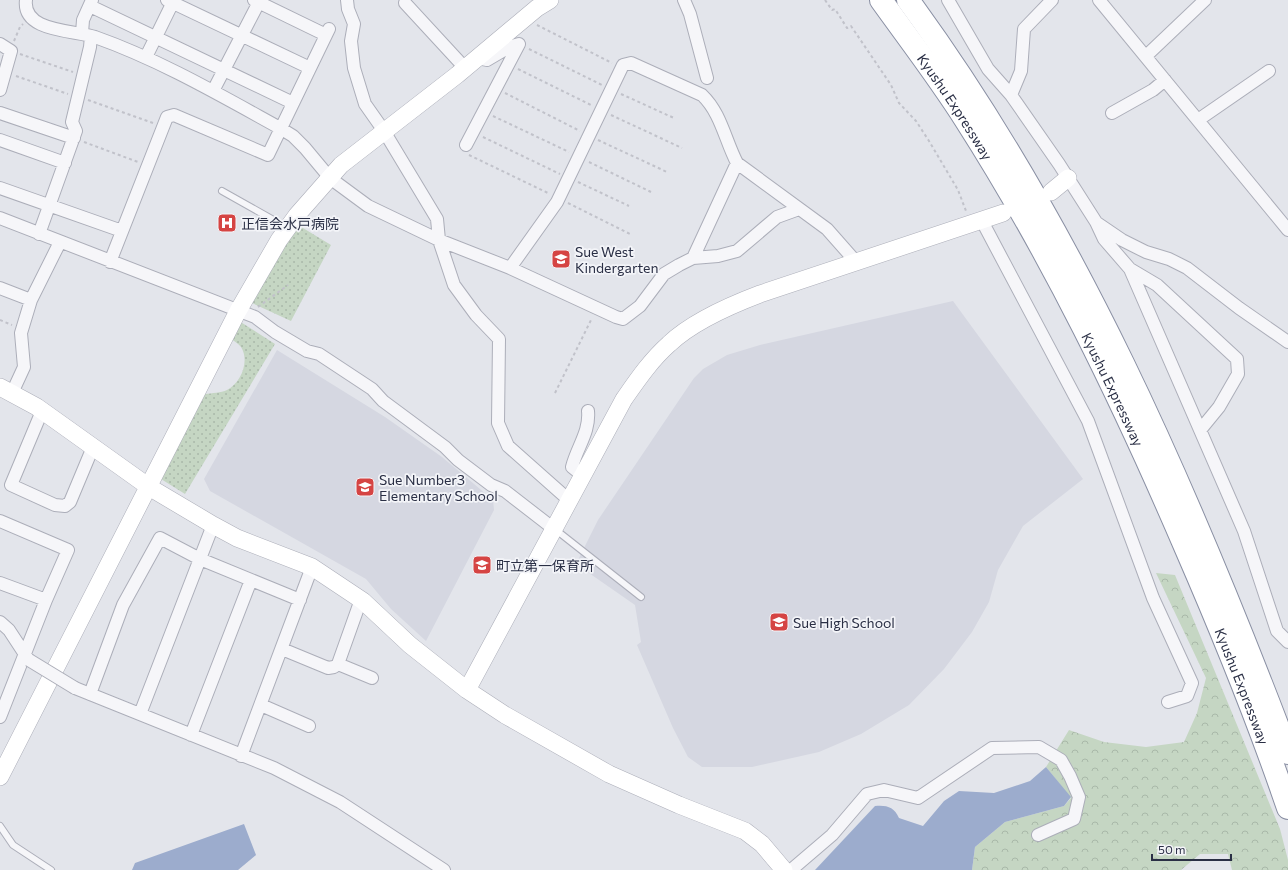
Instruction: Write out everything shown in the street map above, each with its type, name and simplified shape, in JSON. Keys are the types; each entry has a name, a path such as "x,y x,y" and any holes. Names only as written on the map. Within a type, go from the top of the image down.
{"highway":[{"path":"874,0 937,77"},
{"name":"Kyushu Expressway","path":"881,0 966,120 1022,213 1087,333 1136,436 1210,606 1248,699 1288,808"},
{"name":"Kyushu Expressway","path":"908,0 977,100 1042,206 1102,320 1154,426 1228,599 1288,753"},
{"path":"911,0 936,39"}],"street":[{"path":"26,0 27,14 33,21 65,32 86,34 146,57 213,91 280,128 301,144 330,178 368,206 439,240 510,268 623,319 640,306 664,274 693,258 718,256 737,251 777,217 799,209"},
{"path":"347,0 348,9 354,24 351,41 354,68 365,104 384,131 437,219 439,240 454,285 476,315 499,339 498,424 502,435 508,446 570,501"},
{"path":"2,766 149,487 238,311 265,262 288,228 341,165 471,63 514,26 550,0"},
{"path":"684,0 690,14 707,78"},
{"path":"948,0 988,68 1011,95 1068,178 1096,222 1104,239 1130,270 1201,429 1244,531 1277,631 1288,642"},
{"path":"1011,95 1021,71 1024,29 1052,0"},
{"path":"1099,0 1287,225"},
{"path":"1146,56 1205,0"},
{"path":"146,57 156,38 171,1 310,68"},
{"path":"110,262 167,117 174,115 268,155 328,32 258,1 242,36 213,91"},
{"path":"405,2 471,63"},
{"path":"39,234 76,131 72,122 90,47 83,20 91,3 156,38 293,103"},
{"path":"0,44 11,51 2,71 0,90"},
{"path":"471,63 488,60 509,47 519,44"},
{"path":"465,149 472,132 519,44"},
{"path":"510,268 559,198 623,65 631,63 702,95 711,103 737,163 827,228 857,263"},
{"path":"1198,120 1269,71"},
{"path":"1112,113 1153,90 1165,80"},
{"path":"0,113 74,138"},
{"path":"0,140 65,163"},
{"path":"693,258 737,163"},
{"path":"1051,192 1068,178"},
{"path":"0,188 122,232"},
{"path":"467,690 624,399 643,371 669,343 728,306 1004,213"},
{"path":"0,218 255,318 307,351 319,354 372,389 383,401 445,447 458,460 492,485 505,491 554,529"},
{"path":"1096,222 1122,240 1146,252 1187,268 1239,308 1288,342"},
{"path":"976,223 1088,421 1153,598 1192,683 1187,696 1168,702"},
{"path":"60,242 31,300 21,333 24,367 6,390 42,411 149,487 213,525 238,538 312,567 363,601 410,645 467,690 505,715 609,774 679,805 745,831 762,844 784,870"},
{"path":"1130,270 1157,285 1237,360 1238,374 1219,407 1201,429"},
{"path":"0,288 31,300"},
{"path":"42,411 11,485 55,506 64,506 70,502 93,447"},
{"path":"582,475 572,467 575,455 589,422 588,411"},
{"path":"0,520 68,550 46,600 27,657 0,714"},
{"path":"140,714 213,525"},
{"path":"90,694 123,605 160,538 200,559 300,600"},
{"path":"241,756 312,567"},
{"path":"191,735 251,580"},
{"path":"0,583 46,600"},
{"path":"282,649 328,668 334,667 338,664 359,606 363,601"},
{"path":"0,622 9,630 27,657 75,688 274,768 340,802 444,870"},
{"path":"338,664 372,678"},
{"path":"261,705 310,726"},
{"path":"791,870 832,835 867,794 884,790 918,798 992,748 1039,747 1061,760 1070,776 1079,797 1074,818 1038,835"}],"lane":[{"path":"222,190 288,228"},
{"path":"554,529 641,597"},
{"path":"0,826 13,845 51,870"}],"path":[{"path":"825,0 832,10 835,9 847,28 852,26 888,79 899,103 916,120 976,223"},
{"path":"29,17 20,27 11,51 83,76"},
{"path":"534,24 622,68"},
{"path":"519,44 674,118"},
{"path":"508,64 682,148"},
{"path":"2,71 163,126"},
{"path":"495,88 667,172"},
{"path":"483,111 650,192"},
{"path":"472,132 629,206"},
{"path":"74,138 148,165"},
{"path":"465,149 630,234"},
{"path":"257,308 288,285"},
{"path":"555,393 596,308"}],"shaded area":[{"path":"953,301 1083,479 1023,526 998,570 989,602 972,632 944,669 909,705 861,734 819,752 752,767 702,767 688,757 673,728 637,645 641,642 635,605 576,564 598,520 694,378 703,369 727,355 760,345"},
{"path":"277,350 385,417 442,457 493,500 494,510 426,641 391,609 366,579 210,491 204,479"}],"green space":[{"path":"298,225 331,245 291,321 252,303 273,262"},
{"path":"239,321 275,344 185,494 161,479 205,394 227,390 232,387 243,371 245,359 244,353 240,346 231,339"},
{"path":"1156,573 1175,575 1280,829 1288,860 1288,870 1232,870 1228,854 1200,854 1181,870 972,870 975,847 1005,822 1064,806 1071,798 1046,767 1069,730 1104,742 1146,747 1184,742 1197,713 1206,678"}],"water":[{"path":"1046,767 1071,797 1064,806 1005,822 975,847 972,870 815,870 875,806 890,808 895,811 899,818 923,826 944,801 959,791 994,793 1030,781"},
{"path":"244,824 256,855 238,870 132,870 135,863"}],"place":[{"name":"正信会水戸病院","path":"227,223"},
{"name":"Sue West Kindergarten","path":"561,259"},
{"name":"Sue Number3 Elementary School","path":"365,487"},
{"name":"町立第一保育所","path":"482,565"},
{"name":"Sue High School","path":"779,622"}]}
